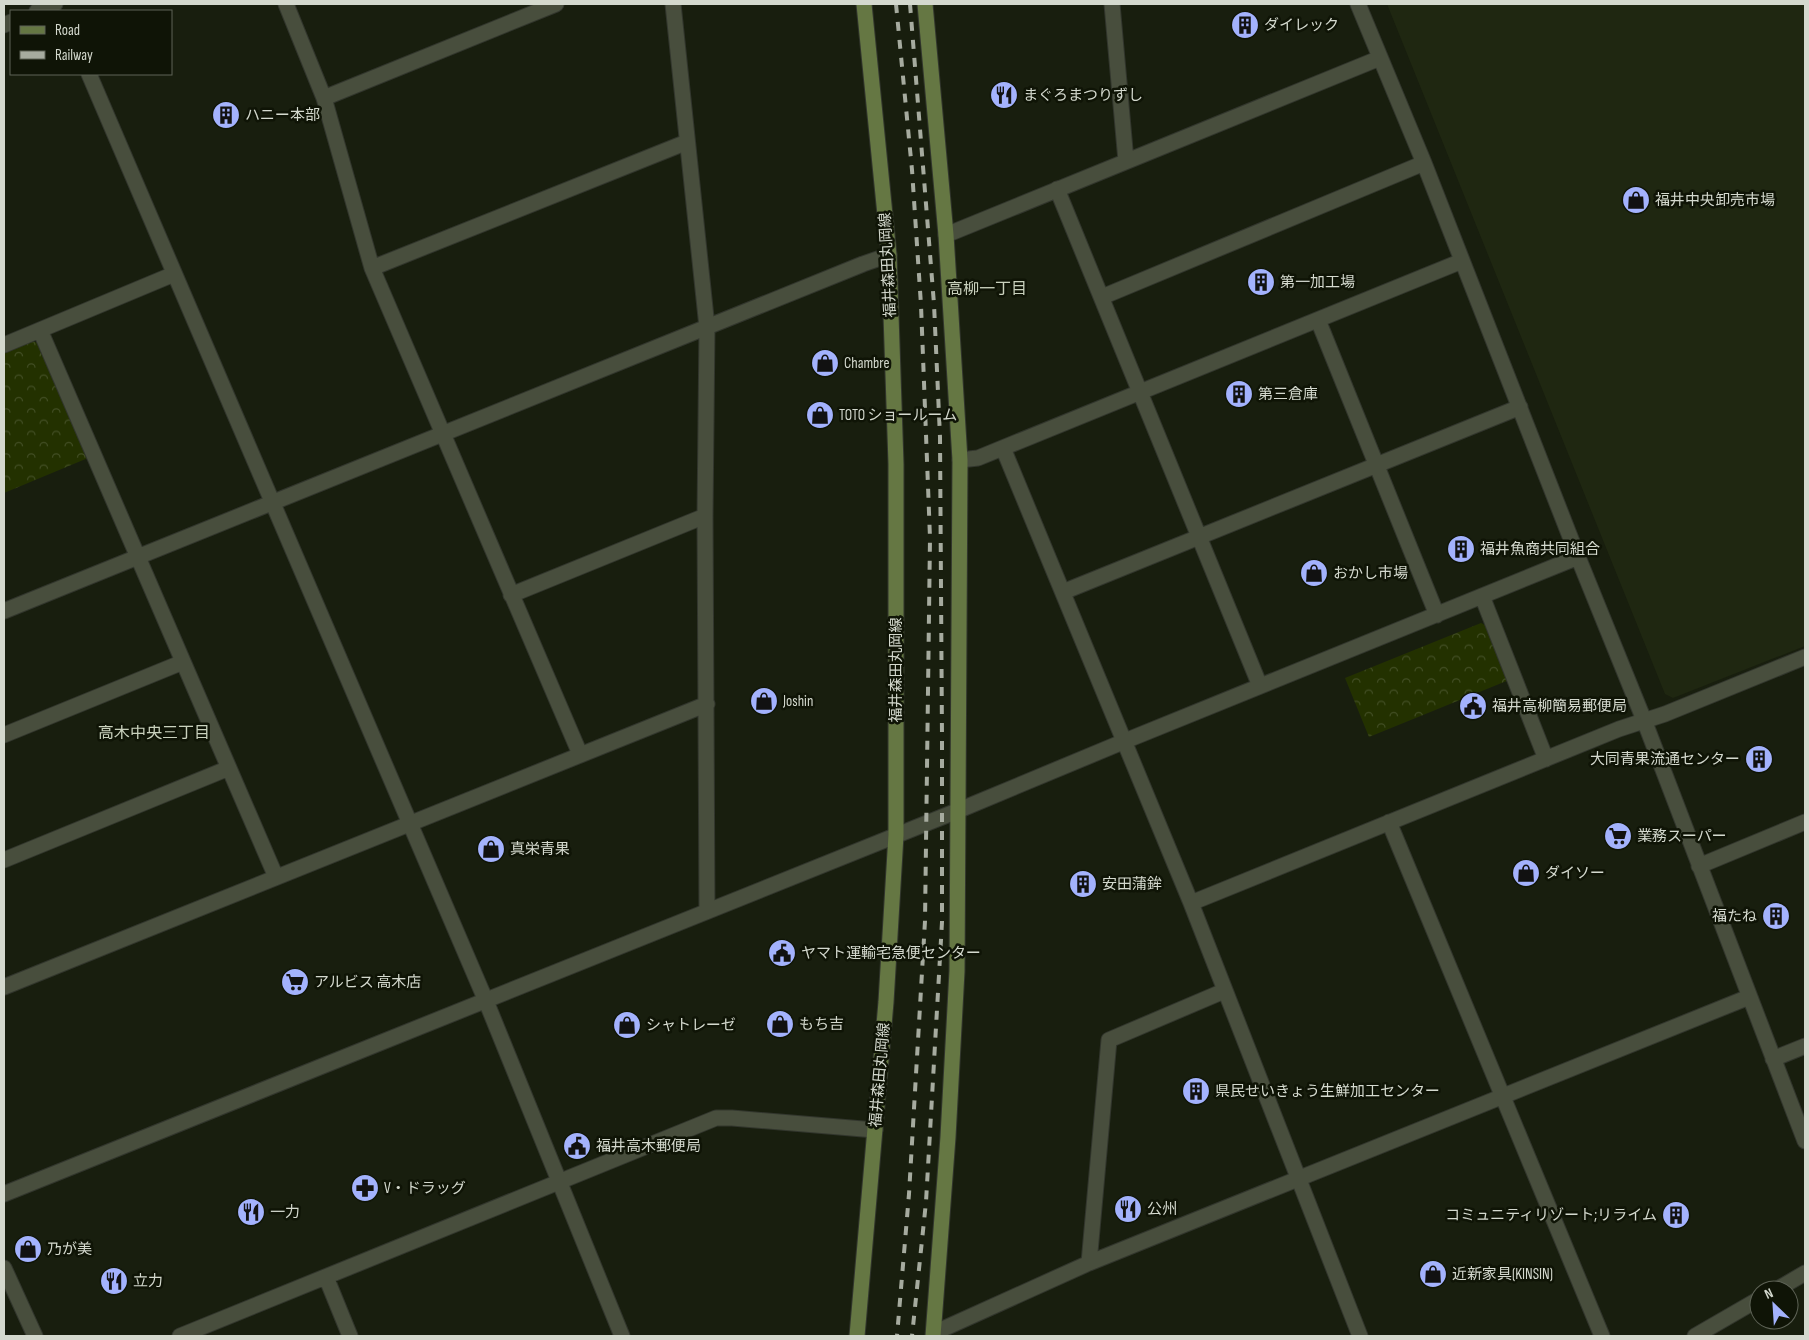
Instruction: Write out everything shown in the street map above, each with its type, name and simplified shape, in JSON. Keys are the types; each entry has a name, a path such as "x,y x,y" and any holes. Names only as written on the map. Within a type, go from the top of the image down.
{"main road":[{"name":"福井森田丸岡線","path":"857,1336 886,1002 896,835 896,464 890,255 864,4"},
{"path":"925,4 946,235 960,460 956,980 948,1137 934,1335"}],"street":[{"path":"40,10 55,4"},
{"path":"286,4 324,98 372,268 580,754"},
{"path":"324,98 556,4"},
{"path":"673,4 707,327 705,516 707,911"},
{"path":"1112,4 1126,161"},
{"path":"1358,4 1424,163 1578,557 1644,720 1805,1141"},
{"path":"946,235 1380,58"},
{"path":"89,75 486,1001 622,1336"},
{"path":"372,268 687,142"},
{"path":"1102,297 1424,163"},
{"path":"1057,189 1260,686"},
{"path":"4,611 863,264 890,255"},
{"path":"960,460 978,458 1462,261"},
{"path":"4,344 174,274"},
{"path":"1318,320 1438,615"},
{"path":"40,330 276,877"},
{"path":"1063,592 1520,407"},
{"path":"1003,448 1191,902 1224,991 1360,1336"},
{"path":"512,595 705,516"},
{"path":"4,1194 957,811 1578,557"},
{"path":"1482,596 1546,759"},
{"path":"1191,902 1619,729 1665,714 1805,657"},
{"path":"4,735 183,662"},
{"path":"4,985 707,704"},
{"path":"4,860 229,768"},
{"path":"1389,822 1602,1336"},
{"path":"1699,866 1805,822"},
{"path":"1089,1263 1109,1040 1224,991"},
{"path":"934,1335 1089,1263 1749,997"},
{"path":"1773,1059 1805,1046"},
{"path":"180,1336 716,1118 875,1130"},
{"path":"4,1268 35,1336"},
{"path":"1793,1280 1805,1273"},
{"path":"326,1277 350,1336"},
{"path":"1695,1336 1749,1306"}],"shaded area":[{"name":"福井中央卸売市場","path":"1387,4 1805,4 1805,646 1673,698 1665,694"}],"green space":[{"path":"31,340 39,344 88,458 4,493 4,352"},
{"path":"1481,623 1487,626 1509,680 1369,737 1345,678"}],"railway":[{"path":"896,4 912,170 921,305 930,538 925,921 909,1194 897,1336"},
{"path":"910,4 934,304 940,437 942,737 942,922 926,1202 912,1336"}],"place":[{"name":"ダイレック","path":"1245,25"},
{"name":"まぐろまつりずし","path":"1004,95"},
{"name":"ハニー本部","path":"226,115"},
{"name":"福井中央卸売市場","path":"1636,200"},
{"name":"第一加工場","path":"1261,282"},
{"name":"Chambre","path":"825,363"},
{"name":"第三倉庫","path":"1239,394"},
{"name":"TOTO ショールーム","path":"820,415"},
{"name":"福井魚商共同組合","path":"1461,549"},
{"name":"おかし市場","path":"1314,573"},
{"name":"Joshin","path":"764,701"},
{"name":"福井高柳簡易郵便局","path":"1473,706"},
{"name":"大同青果流通センター","path":"1759,759"},
{"name":"業務スーパー","path":"1618,836"},
{"name":"真栄青果","path":"491,849"},
{"name":"ダイソー","path":"1526,873"},
{"name":"安田蒲鉾","path":"1083,884"},
{"name":"福たね","path":"1776,916"},
{"name":"ヤマト運輸宅急便センター","path":"782,953"},
{"name":"アルビス 高木店","path":"295,982"},
{"name":"もち吉","path":"780,1024"},
{"name":"シャトレーゼ","path":"627,1025"},
{"name":"県民せいきょう生鮮加工センター","path":"1196,1091"},
{"name":"福井高木郵便局","path":"577,1146"},
{"name":"V・ドラッグ","path":"365,1188"},
{"name":"公州","path":"1128,1209"},
{"name":"一力","path":"251,1212"},
{"name":"コミュニティリゾート;リライム","path":"1676,1215"},
{"name":"乃が美","path":"28,1249"},
{"name":"近新家具(KINSIN)","path":"1433,1274"},
{"name":"立力","path":"114,1281"}],"district":[{"name":"高柳一丁目","path":"987,289"},
{"name":"高木中央三丁目","path":"154,733"}]}
